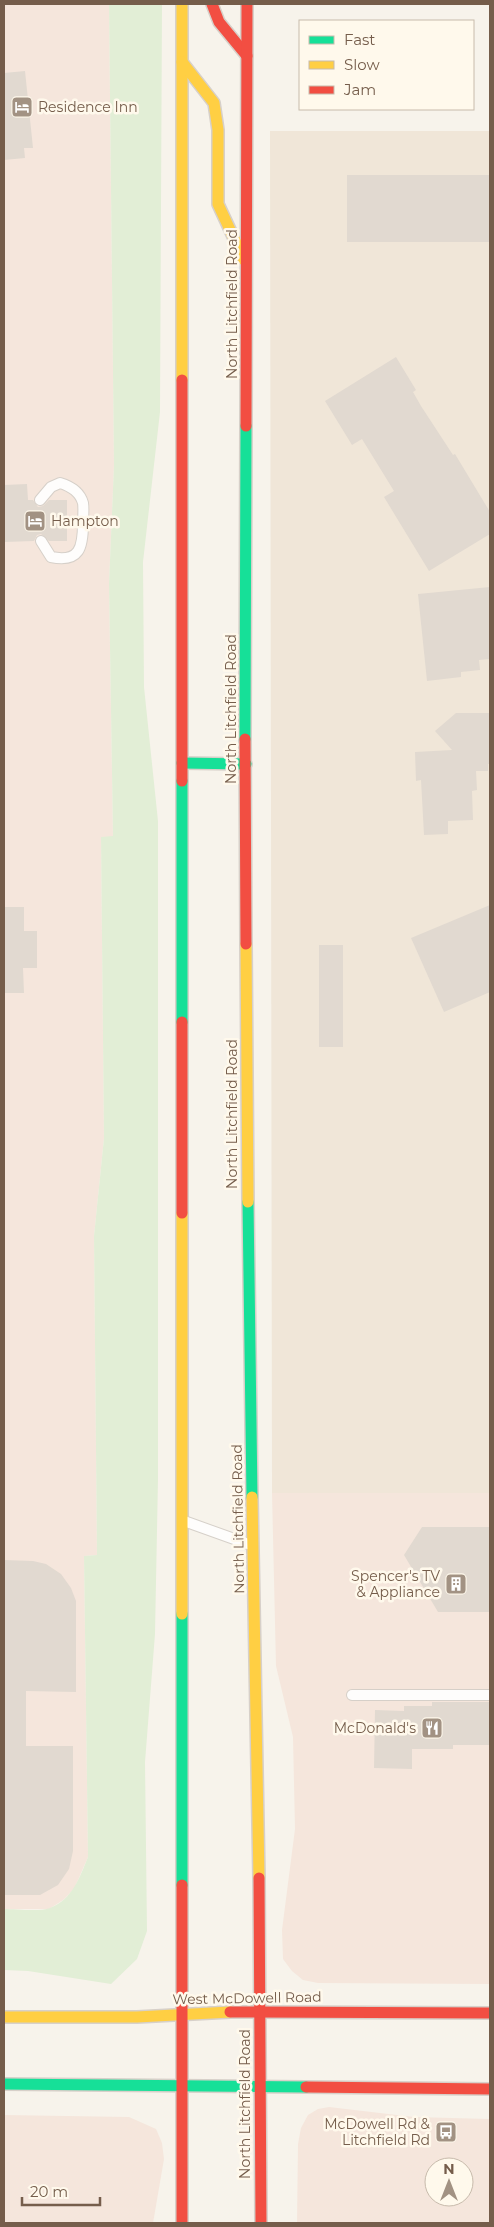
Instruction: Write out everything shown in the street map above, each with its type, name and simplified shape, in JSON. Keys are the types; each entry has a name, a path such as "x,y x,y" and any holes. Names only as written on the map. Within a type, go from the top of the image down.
{"main road":[{"path":"182,4 180,2086 182,2223"},
{"path":"212,4 219,22 247,56"},
{"name":"North Litchfield Road","path":"247,4 246,764 248,1230 254,1546 261,2223"},
{"path":"182,62 214,103 218,130 218,204 248,268"},
{"path":"182,763 246,764"},
{"name":"West McDowell Road","path":"4,2018 137,2017 260,2012 490,2013"},
{"path":"4,2084 490,2089"}],"lane":[{"path":"40,500 46,491 60,483 70,487 83,502 83,542 78,551 71,557 62,559 51,557 40,541"},
{"path":"181,1520 254,1546"},
{"path":"352,1695 490,1695"}],"shaded area":[{"path":"4,4 109,4 114,465 109,584 113,837 101,838 104,1138 94,1236 97,1555 84,1556 88,1857 74,1889 63,1900 49,1909 4,1909"},
{"path":"270,131 490,131 490,1493 272,1493"},
{"path":"272,1493 490,1493 490,1984 318,1983 303,1980 292,1971 283,1959 282,1930 295,1829 293,1737 276,1666"},
{"path":"329,2107 414,2117 490,2119 490,2223 297,2223 298,2144 301,2128 308,2115 318,2109"},
{"path":"4,2115 129,2117 156,2129 162,2143 164,2159 153,2223 4,2223"}],"green space":[{"path":"109,4 162,4 160,412 143,562 144,687 158,821 158,1479 155,1634 145,1762 147,1931 137,1959 111,1984 28,1971 4,1970 4,1909 40,1910 58,1904 70,1894 88,1857 84,1556 97,1555 94,1236 104,1138 101,837 113,836 109,584 114,465"}],"building":[{"name":"Residence Inn","path":"25,71 33,148 24,148 25,158 4,160 4,73"},
{"path":"347,175 489,175 489,242 347,242"},
{"path":"396,357 416,390 413,392 421,406 453,455 455,454 490,512 490,534 429,571 384,497 394,491 362,439 352,445 325,401"},
{"name":"Hampton","path":"27,484 28,500 33,500 38,507 43,506 49,500 67,500 67,541 49,541 41,534 37,535 34,541 4,542 4,485"},
{"path":"490,587 490,659 479,660 480,670 461,672 461,677 427,681 418,594"},
{"path":"456,713 490,713 490,764 488,764 488,771 476,771 477,790 472,791 473,820 448,821 448,834 424,835 421,780 416,781 415,752 452,750 435,731"},
{"path":"490,905 490,992 444,1012 411,938"},
{"path":"4,907 24,907 24,931 37,931 37,968 23,968 24,993 4,993"},
{"path":"319,945 343,945 343,1047 319,1047"},
{"name":"Spencer's TV & Appliance","path":"422,1527 490,1527 490,1612 438,1612 404,1555"},
{"path":"4,1560 33,1561 46,1564 61,1574 71,1588 76,1601 76,1692 26,1691 26,1746 73,1746 73,1851 69,1869 58,1885 40,1895 4,1895"},
{"name":"McDonald's","path":"432,1702 490,1702 490,1745 453,1745 453,1749 412,1749 412,1769 374,1768 375,1710 404,1711 404,1706 432,1706"}],"traffic: fast":[{"path":"245,739 246,426"},
{"path":"182,763 246,764"},
{"path":"182,781 182,1022"},
{"path":"248,1202 252,1497"},
{"path":"182,1614 182,1885"},
{"path":"4,2084 306,2087"}],"traffic: slow":[{"path":"182,4 182,380"},
{"path":"182,62 214,103 218,130 218,204 244,260"},
{"path":"246,944 248,1202"},
{"path":"182,1213 182,1614"},
{"path":"252,1497 259,1878"},
{"path":"4,2017 137,2017 230,2012"}],"traffic: jam":[{"path":"212,4 219,22 247,56"},
{"path":"246,426 247,4"},
{"path":"182,380 182,781"},
{"path":"245,739 246,944"},
{"path":"182,1022 182,1213"},
{"path":"259,1878 261,2223"},
{"path":"182,1885 182,2223"},
{"path":"230,2012 490,2013"},
{"path":"306,2087 490,2089"}],"place":[{"name":"Residence Inn","path":"22,107"},
{"name":"Hampton","path":"35,521"},
{"name":"Spencer's TV & Appliance","path":"456,1584"},
{"name":"McDonald's","path":"432,1728"},
{"name":"McDowell Rd & Litchfield Rd","path":"446,2132"}]}
